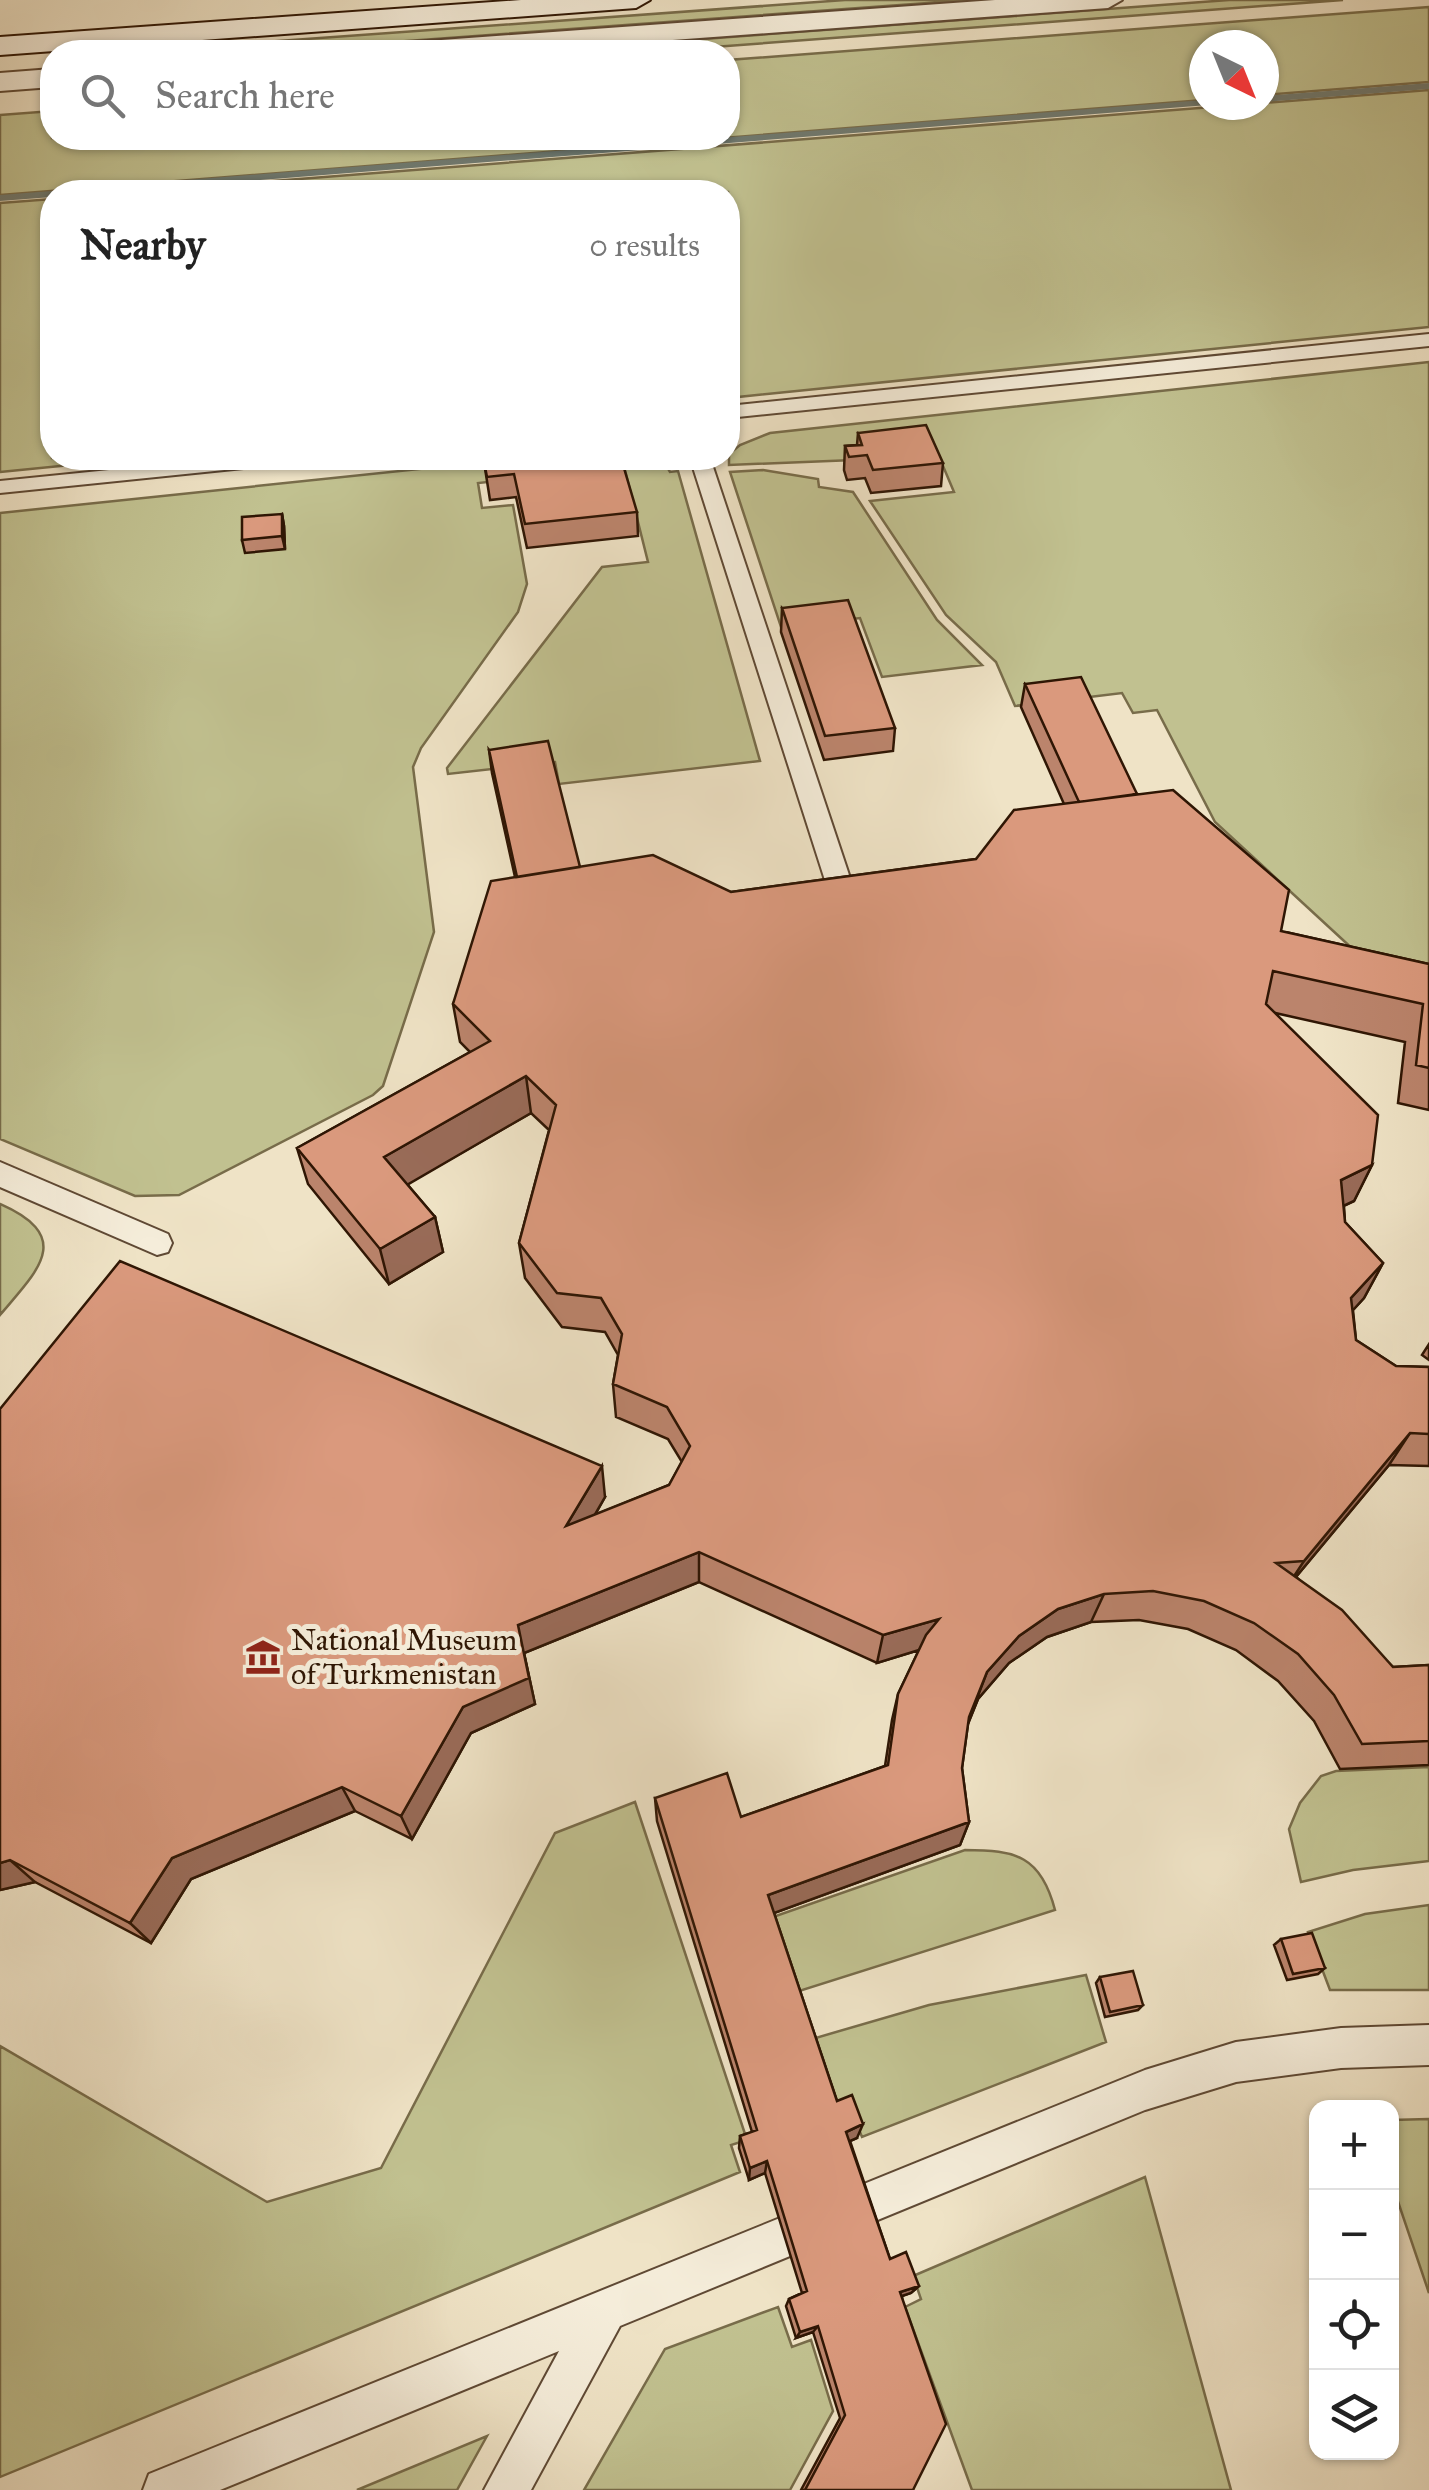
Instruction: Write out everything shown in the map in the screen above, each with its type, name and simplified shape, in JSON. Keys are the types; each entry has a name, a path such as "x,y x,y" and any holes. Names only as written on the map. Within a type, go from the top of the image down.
{"street":[{"path":"83,40 636,0"},
{"path":"563,40 1108,0"},
{"path":"0,46 40,43"},
{"path":"0,82 40,79"}],"lane":[{"path":"740,411 1429,340"},
{"path":"0,487 166,470"},
{"path":"704,470 844,898"},
{"path":"0,1174 157,1243"},
{"path":"165,2490 1146,2090 1236,2062 1341,2048 1429,2045"},
{"path":"506,2490 604,2310"}],"green space":[{"path":"845,0 969,0 421,40 293,40"},
{"path":"1229,0 1343,0 740,45 740,40 689,40"},
{"path":"1429,7 1429,82 1279,94 1279,30 1189,30 1189,101 740,137 740,59"},
{"path":"1429,90 1429,327 740,397 740,180 286,180 667,150 740,150 740,144 1189,109 1189,120 1279,120 1279,102"},
{"path":"40,112 40,150 570,150 190,180 40,180 40,192 0,195 0,115"},
{"path":"40,200 40,468 0,472 0,203"},
{"path":"1429,362 1429,967 1356,952 1215,822 1157,710 1133,713 1122,693 1015,706 996,662 946,615 870,501 954,492 932,440 854,460 740,465 740,445 770,433"},
{"path":"410,470 495,470 506,480 478,483 482,508 513,505 527,584 518,612 421,748 413,767 434,932 383,1086 373,1095 179,1195 135,1196 0,1139 0,513"},
{"path":"625,470 678,471 760,761 559,784 555,762 448,774 447,768 602,567 648,562"},
{"path":"763,470 818,479 819,487 853,492 937,620 982,665 882,677 860,618 781,627 730,472"},
{"path":"0,1204 23,1216 37,1229 43,1242 36,1269 0,1315"},
{"path":"1429,1767 1429,1861 1353,1870 1301,1882 1289,1829 1300,1803 1321,1776 1336,1771"},
{"path":"635,1802 747,2140 731,2145 740,2172 0,2477 0,2046 267,2202 381,2168 555,1833"},
{"path":"965,1850 999,1852 1024,1860 1042,1878 1055,1910 793,1993 770,1918"},
{"path":"1429,1905 1429,1990 1330,1990 1308,1932 1365,1914"},
{"path":"1086,1975 1106,2042 862,2137 849,2105 834,2111 812,2039 929,2005"},
{"path":"1429,2119 1429,2293 1399,2205 1399,2120"},
{"path":"1145,2177 1231,2490 972,2490 905,2307 921,2299 913,2276"},
{"path":"778,2307 792,2347 811,2340 833,2411 790,2490 584,2490 665,2349"},
{"path":"487,2436 457,2490 357,2490"}],"building":[{"path":"926,425 943,463 873,470 867,455 849,457 845,446 862,445 858,433"},
{"path":"486,470 625,470 637,512 525,524 514,474 487,477"},
{"path":"282,514 282,536 242,540 242,517"},
{"path":"848,600 895,728 825,736 782,608"},
{"path":"1081,677 1137,794 1079,802 1025,684"},
{"path":"548,741 580,867 517,877 489,750"},
{"name":"National Museum of Turkmenistan","path":"1173,790 1289,890 1281,931 1429,964 1429,1068 1416,1065 1423,1004 1273,971 1266,1004 1378,1115 1372,1165 1341,1180 1345,1222 1383,1263 1351,1298 1356,1340 1396,1366 1429,1367 1429,1434 1410,1433 1304,1561 1276,1563 1342,1610 1393,1667 1429,1665 1429,1741 1362,1744 1334,1695 1298,1654 1254,1623 1204,1601 1153,1591 1104,1594 1058,1609 1019,1636 987,1672 969,1717 962,1768 969,1822 768,1895 837,2101 852,2095 863,2124 846,2132 890,2259 906,2252 919,2286 900,2292 946,2424 913,2490 805,2490 845,2415 818,2326 800,2332 789,2299 807,2291 767,2161 750,2168 740,2136 757,2130 655,1798 727,1773 741,1817 888,1765 898,1694 926,1635 939,1619 883,1635 699,1552 518,1625 529,1678 463,1707 401,1816 342,1787 172,1858 130,1923 10,1860 0,1863 0,1409 120,1261 602,1466 566,1526 669,1485 690,1446 667,1407 613,1384 622,1334 601,1298 557,1293 519,1243 556,1105 526,1076 384,1157 435,1217 380,1249 297,1148 490,1041 453,1004 491,881 653,855 731,892 976,859 1014,810"},
{"path":"1312,1933 1325,1968 1293,1974 1281,1939"},
{"path":"1133,1971 1143,2005 1110,2012 1100,1977"}],"waterway":[{"path":"1279,98 1429,86"},
{"path":"740,139 1189,104"},
{"path":"225,180 606,150"},
{"path":"0,198 40,195"}],"place":[{"name":"National Museum of Turkmenistan","path":"263,1657"}]}
